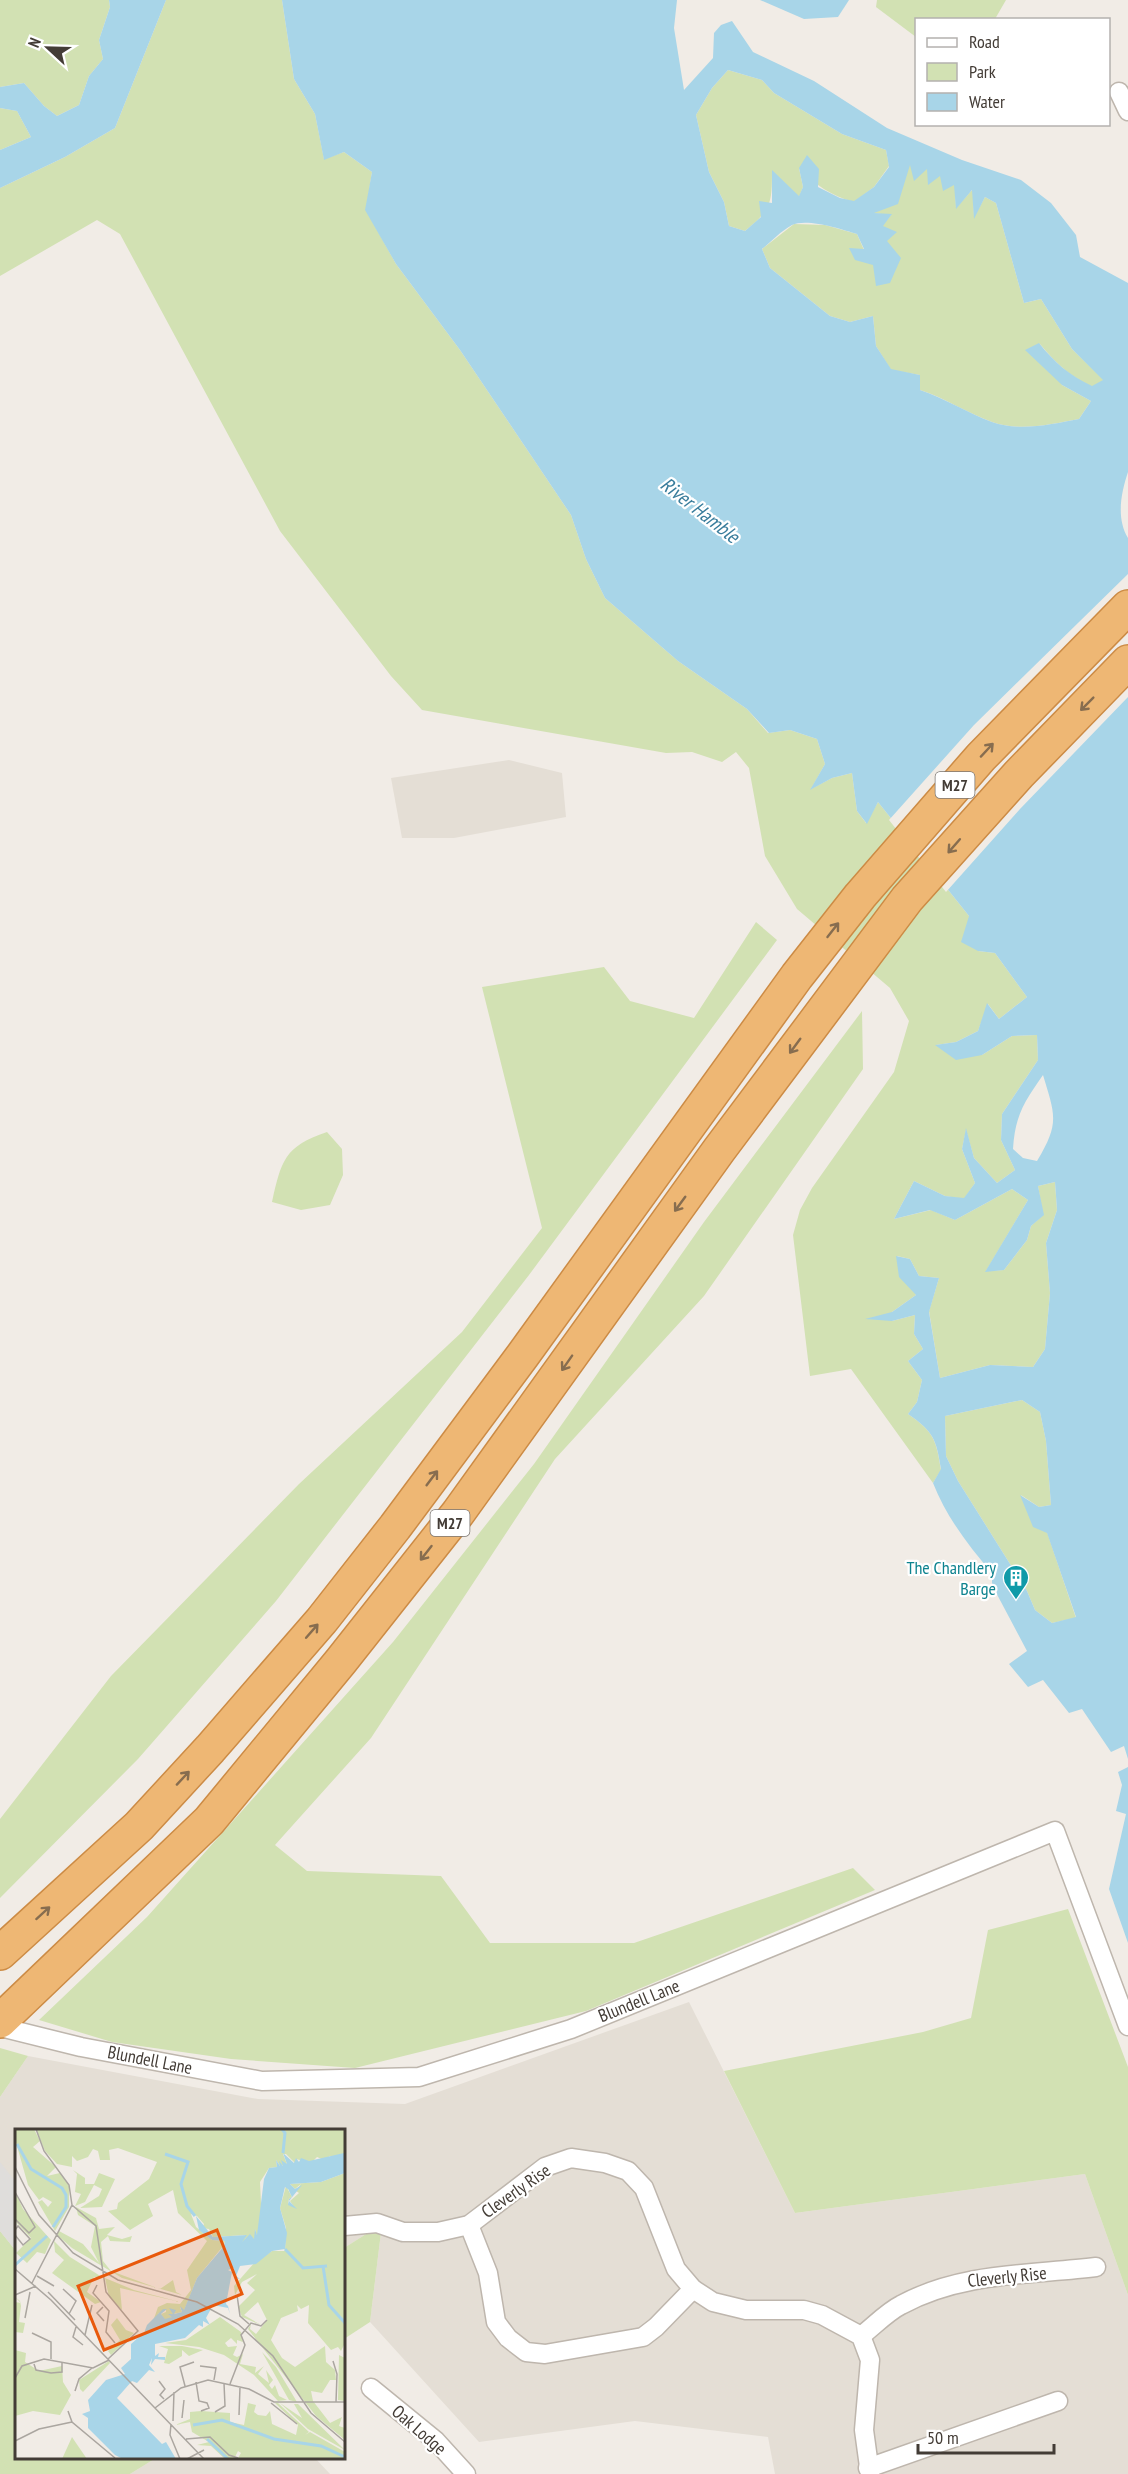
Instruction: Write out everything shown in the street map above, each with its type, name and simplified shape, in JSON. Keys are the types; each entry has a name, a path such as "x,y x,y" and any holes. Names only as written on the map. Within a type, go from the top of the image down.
{"highway":[{"name":"M27","path":"0,1953 139,1826 210,1749 322,1620 395,1527 516,1364 797,975 893,856 944,798 1006,730 1128,607"},
{"name":"M27","path":"0,2021 209,1821 341,1661 458,1513 829,999 907,899 972,825 1128,662"}],"street":[{"path":"1119,92 1128,111"},
{"name":"Blundell Lane","path":"0,2027 81,2047 262,2081 418,2077 571,2029 1055,1831 1128,2026"},
{"name":"Cleverly Rise","path":"345,2226 377,2223 403,2232 438,2232 469,2225 545,2167 571,2158 605,2163 628,2171 644,2188 676,2269 693,2289 713,2302 746,2310 804,2310 822,2315 861,2336 901,2305 956,2283 1096,2267"},
{"path":"469,2225 488,2273 496,2322 508,2338 526,2352 545,2354 643,2337 693,2289"},
{"path":"861,2336 870,2360 864,2430 869,2471 1058,2401"},
{"name":"Oak Lodge","path":"370,2388 436,2441 466,2474"}],"shaded area":[{"path":"509,760 562,773 566,817 454,838 402,838 391,778"},
{"path":"689,2002 795,2213 1085,2174 1128,2295 1128,2474 775,2474 768,2437 635,2421 479,2442 370,2322 382,2224 345,2247 345,2129 15,2129 15,2250 0,2231 0,2097 28,2056 258,2099 405,2104"},
{"path":"0,2162 15,2181 15,2250 0,2231"},
{"path":"154,2459 316,2459 330,2474 130,2474"}],"green space":[{"path":"0,0 109,0 110,7 99,40 103,59 89,76 79,105 57,116 44,106 24,83 0,87"},
{"path":"166,0 282,0 294,79 315,114 324,159 344,152 372,172 366,210 396,264 460,350 571,515 586,559 605,598 678,661 747,709 768,733 790,730 817,739 825,764 811,789 832,778 852,773 857,811 866,823 878,802 969,916 978,951 995,953 1027,997 999,1019 988,1004 978,1031 956,1042 936,1045 982,1055 1012,1036 1037,1035 1038,1060 1002,1114 1001,1140 1015,1170 997,1183 974,1158 966,1130 962,1149 975,1183 964,1199 945,1196 914,1181 894,1219 931,1210 955,1220 1012,1189 1028,1200 986,1271 1004,1270 1027,1240 1031,1226 1043,1215 1038,1186 1055,1182 1057,1210 1046,1243 1050,1293 1045,1349 1033,1367 990,1365 940,1378 929,1311 939,1278 919,1276 910,1259 897,1256 916,1295 892,1312 892,1321 915,1315 914,1334 923,1349 908,1361 922,1380 917,1402 908,1414 929,1431 935,1443 941,1470 933,1483 851,1369 810,1376 793,1235 800,1210 812,1188 894,1072 909,1021 890,988 797,909 765,856 749,768 736,752 722,762 692,752 666,753 422,710 391,676 280,531 120,234 97,220 0,276 0,188 65,157 115,128"},
{"path":"877,0 1006,0 996,18 915,18 915,36 876,7"},
{"path":"728,70 762,80 774,93 842,134 886,150 889,166 874,187 854,202 824,189 799,168 803,187 799,197 772,171 770,199 765,211 745,231 729,226 724,202 709,172 696,115 712,88"},
{"path":"0,108 17,111 31,137 0,150"},
{"path":"910,164 928,169 955,184 956,208 973,189 974,217 985,197 996,203 1024,303 1041,299 1072,349 1104,380 1092,387 1083,382 1063,368 1039,343 1062,385 1091,401 1079,419 1025,427 1003,425 920,390 920,375 891,370 876,346 873,316 850,322 830,316 770,268 762,249 794,224 825,225 857,234 864,250 855,260 887,241 882,226 891,215 872,213"},
{"path":"756,922 777,940 529,1275 276,1601 138,1759 0,1898 0,1819 111,1676 299,1484 462,1332 542,1228 482,987 604,967 630,1001 694,1018"},
{"path":"862,1011 863,1069 704,1296 555,1459 371,1738 275,1845 307,1871 441,1876 490,1943 634,1943 853,1868 875,1890 586,2011 355,2068 231,2059 112,2042 39,2020 147,1917 393,1642 534,1464 704,1222"},
{"path":"327,1132 342,1149 343,1175 330,1205 301,1210 272,1202 278,1176 287,1157 302,1143"},
{"path":"1022,1400 1040,1412 1046,1441 1051,1505 1039,1507 1021,1495 1047,1532 1076,1618 1052,1623 1035,1610 1027,1591 958,1481 946,1456 945,1416"},
{"path":"1068,1909 1128,2067 1128,2295 1085,2174 795,2213 724,2071 923,2032 971,2018 988,1930"},
{"path":"0,2048 28,2056 0,2097"},
{"path":"382,2224 370,2322 345,2338 345,2247"},
{"path":"0,2231 15,2250 15,2459 154,2459 130,2474 0,2474"}],"water":[{"path":"109,0 166,0 115,128 65,157 0,188 0,150 31,137 17,111 0,108 0,87 24,83 44,106 57,116 79,105 89,76 103,59 99,40 110,7"},
{"name":"River Hamble","path":"282,0 677,0 674,28 684,90 713,58 714,33 721,25 732,21 753,52 814,81 887,128 962,160 1021,180 1051,203 1076,235 1080,257 1128,283 1128,472 1123,488 1121,514 1128,538 1128,1759 1124,1746 1111,1752 1082,1709 1069,1713 1043,1680 1028,1687 1009,1664 1027,1651 992,1585 992,1573 959,1531 933,1483 941,1469 935,1443 929,1431 908,1414 917,1402 922,1380 908,1361 923,1349 914,1334 915,1315 892,1321 865,1319 892,1312 916,1295 899,1277 896,1256 910,1259 919,1276 939,1278 929,1312 940,1378 990,1365 1033,1367 1045,1349 1050,1293 1046,1243 1057,1210 1055,1182 1038,1186 1044,1215 1031,1226 1027,1240 1004,1270 985,1272 1028,1200 1012,1189 955,1220 930,1210 894,1219 914,1181 945,1196 964,1198 975,1183 962,1149 966,1128 974,1158 997,1183 1015,1170 1001,1140 1002,1114 1038,1060 1037,1035 1012,1036 982,1055 956,1060 935,1045 956,1042 978,1031 987,1003 999,1019 1027,997 995,953 978,951 961,942 969,916 878,802 867,824 857,811 852,773 832,778 810,790 825,764 817,739 790,730 769,733 747,709 678,661 605,598 586,559 571,515 460,350 396,264 365,210 372,172 344,152 324,160 315,114 294,79","holes":["728,70 762,80 774,93 842,134 886,150 889,167 874,187 854,201 840,198 818,187 819,169 807,155 799,168 803,187 799,196 772,170 772,203 759,201 761,217 745,231 729,226 724,202 709,172 696,115 712,88","910,165 914,181 927,169 928,185 940,176 943,191 954,185 956,209 972,190 974,219 985,197 996,203 1024,303 1041,299 1072,349 1103,380 1092,386 1084,382 1063,368 1039,343 1025,350 1062,385 1091,401 1079,419 1025,427 1003,425 920,390 920,375 891,369 876,346 873,316 850,322 830,316 770,268 762,249 780,233 798,223 815,223 833,227 857,234 864,249 849,248 855,260 873,265 876,286 890,283 901,258 887,241 897,232 883,226 892,214 874,213 898,204","1043,1075 1053,1119 1049,1137 1037,1161 1023,1158 1013,1149 1018,1118","1022,1400 1040,1412 1046,1441 1051,1505 1039,1507 1020,1495 1033,1527 1047,1533 1076,1617 1052,1623 1035,1610 1027,1591 958,1481 946,1456 945,1416"]},
{"path":"760,0 849,0 838,17 804,19"},
{"path":"1128,1767 1128,1943 1109,1889 1126,1814 1116,1811 1122,1785 1118,1772"}],"pier":[{"path":"1128,574 1128,697 1020,809 946,892 889,820 974,725"}],"place":[{"name":"The Chandlery Barge","path":"1016,1601"}]}
